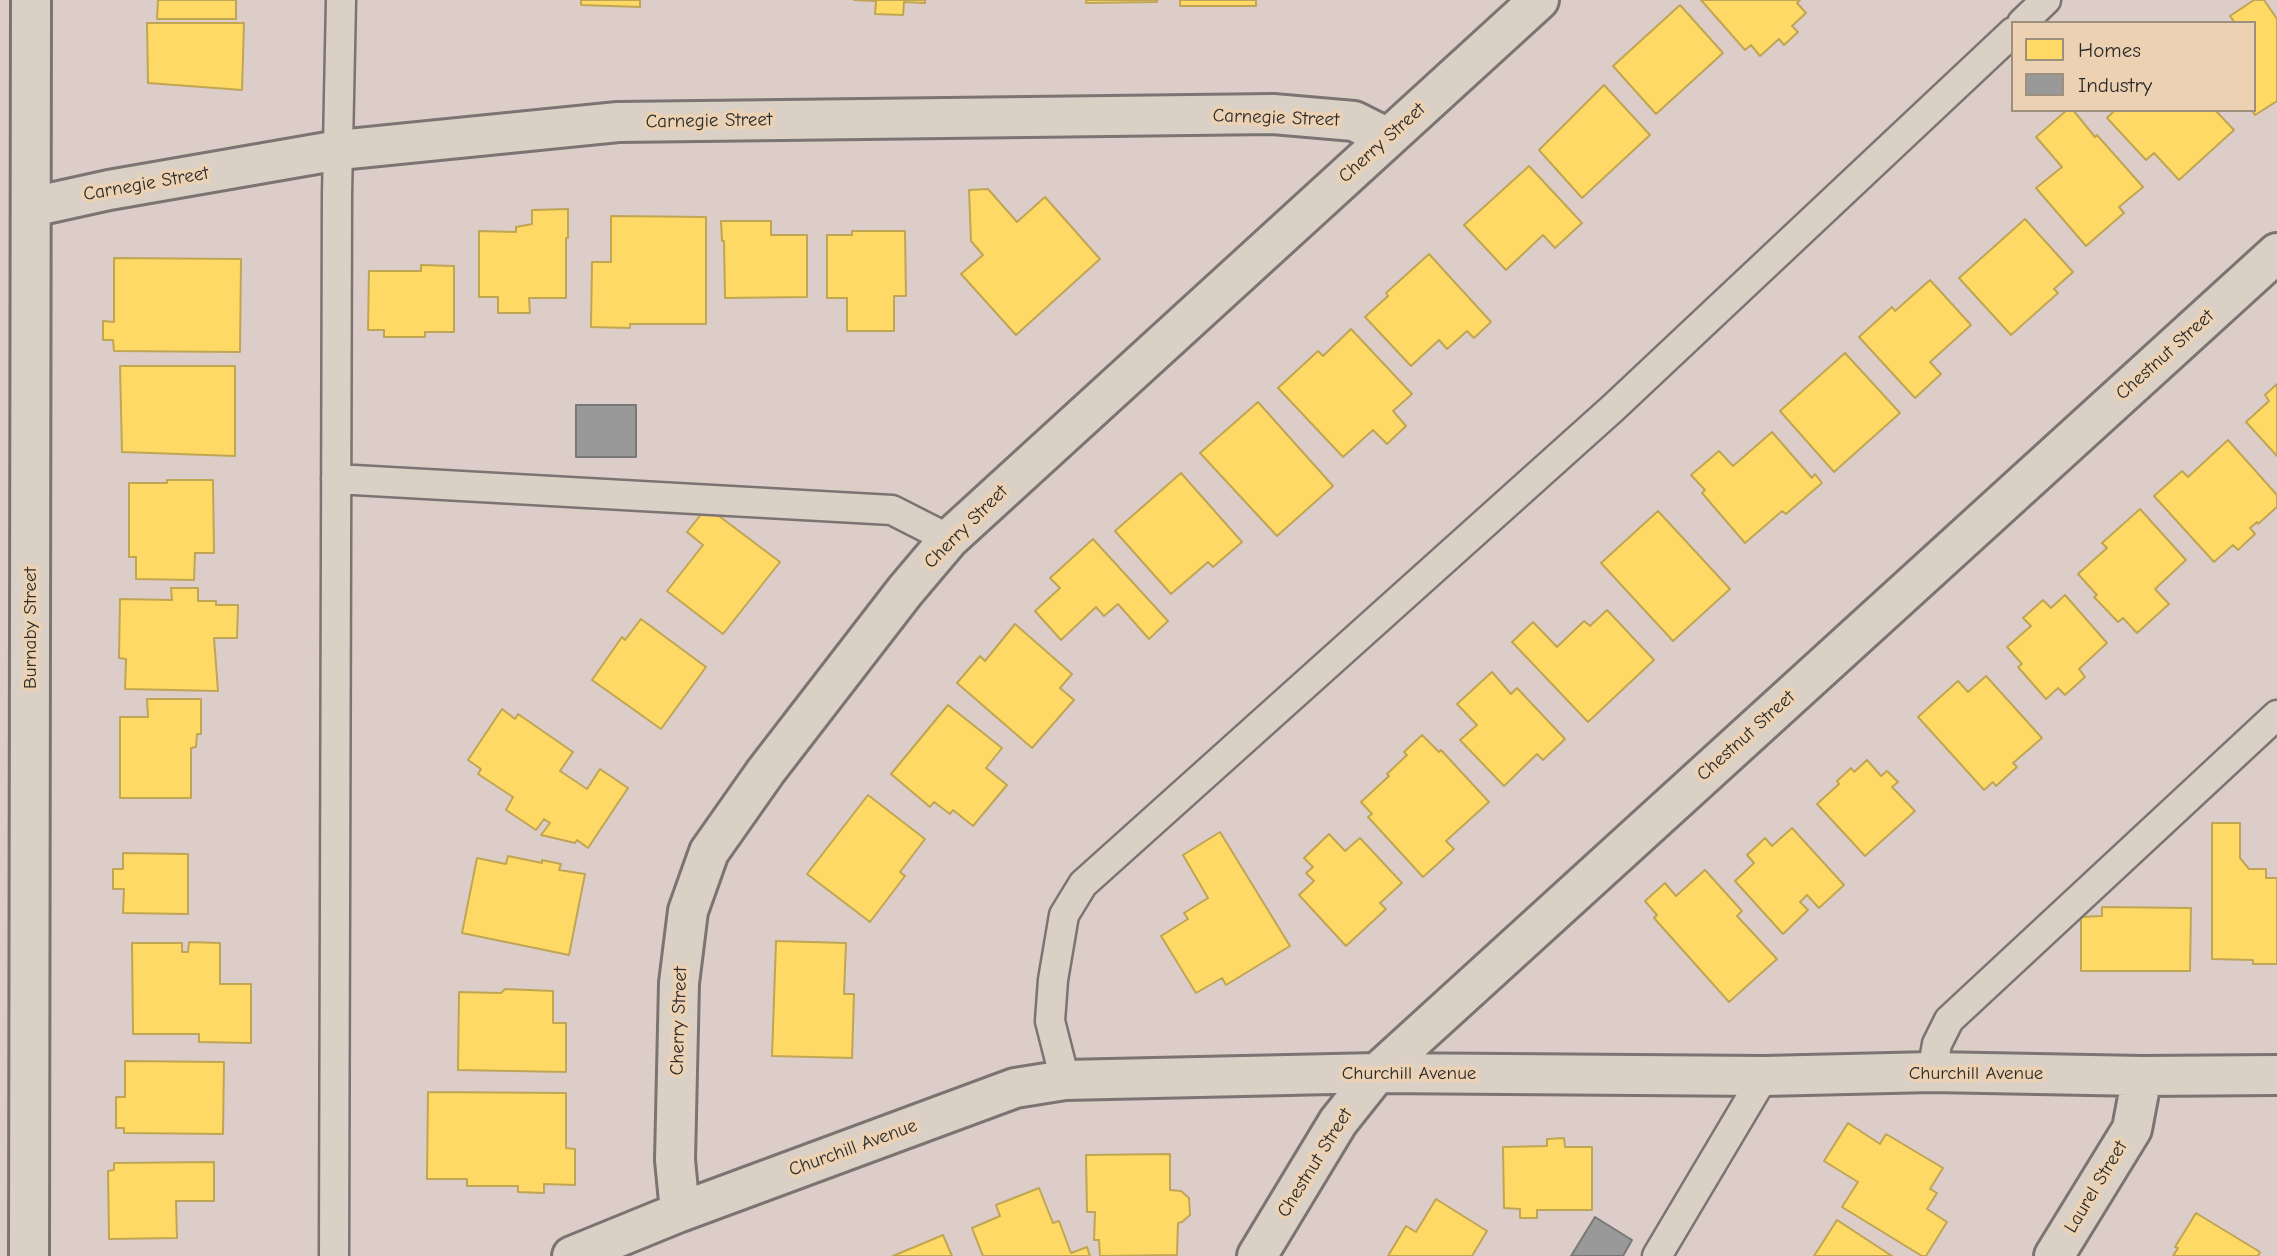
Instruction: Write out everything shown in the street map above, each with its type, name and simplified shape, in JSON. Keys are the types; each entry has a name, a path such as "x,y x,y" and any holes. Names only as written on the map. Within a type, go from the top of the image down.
{"street":[{"name":"Burnaby Street","path":"29,1256 31,0"},
{"name":"Cherry Street","path":"680,1212 675,1160 679,983 688,911 709,852 766,771 905,591 949,540 1539,0"},
{"name":"Carnegie Street","path":"32,207 109,190 339,150 618,122 1273,114 1354,121 1388,138"},
{"name":"Chestnut Street","path":"1257,1256 1338,1122 1377,1073 2277,253"},
{"name":"Churchill Avenue","path":"572,1256 680,1212 1016,1088 1065,1080 1377,1073 1764,1076 1933,1072 2143,1076 2277,1075"},
{"name":"Laurel Street","path":"2054,1256 2132,1129 2143,1076"}],"lane":[{"path":"334,1256 336,479 341,0"},
{"path":"2024,21 2046,0"},
{"path":"1065,1080 1050,1021 1053,980 1063,915 1083,884 1613,408 2011,34"},
{"path":"336,479 891,510 949,540"},
{"path":"1933,1072 1937,1044 1949,1020 2277,715"},
{"path":"1657,1256 1764,1076"}],"building: Homes":[{"path":"158,0 236,0 236,19 157,19"},
{"path":"581,0 640,0 640,7 581,5"},
{"path":"854,0 925,0 925,3 904,2 903,15 875,14 876,1"},
{"path":"1086,0 1157,0 1157,2 1086,3"},
{"path":"1180,0 1256,0 1256,6 1180,6"},
{"path":"1701,0 1800,0 1797,3 1806,13 1792,26 1798,32 1784,45 1779,39 1760,56 1751,45 1745,50"},
{"path":"2254,0 2264,0 2277,19 2277,101 2255,115 2256,21 2234,21 2230,16"},
{"path":"1680,5 1723,53 1656,114 1613,66"},
{"path":"147,23 244,23 242,90 148,83"},
{"path":"1604,85 1650,135 1582,198 1539,150"},
{"path":"2065,112 2075,112 2143,187 2119,207 2124,213 2086,246 2036,188 2062,167 2036,137"},
{"path":"2113,112 2217,112 2234,130 2179,180 2154,153 2146,160 2107,118"},
{"path":"1529,166 1582,223 1555,248 1543,235 1506,270 1464,225"},
{"path":"988,189 1017,222 1045,197 1100,259 1016,335 961,274 983,255 971,241 969,190"},
{"path":"568,209 566,298 529,298 530,313 498,313 498,297 479,297 479,231 516,232 516,227 532,224 532,210"},
{"path":"611,216 706,217 706,324 591,327 592,262 611,262"},
{"path":"2025,219 2073,272 2054,289 2058,293 2011,335 1959,278"},
{"path":"721,221 771,221 771,235 807,235 807,297 725,298"},
{"path":"852,231 905,231 906,296 894,296 894,331 847,331 847,298 827,298 827,235 852,235"},
{"path":"1429,254 1491,322 1474,338 1467,331 1447,349 1439,340 1411,366 1365,317 1388,296 1386,293"},
{"path":"114,258 241,259 240,352 114,351 113,340 103,340 103,321 114,322"},
{"path":"421,265 454,266 454,332 425,332 425,337 384,337 384,330 368,330 369,271 421,271"},
{"path":"1930,280 1971,325 1930,362 1941,374 1915,398 1859,337 1892,307 1895,311"},
{"path":"1351,329 1412,394 1393,411 1406,426 1387,444 1373,430 1343,457 1278,388 1318,351 1323,356"},
{"path":"1845,353 1900,413 1834,472 1780,411"},
{"path":"120,366 235,366 235,456 122,452"},
{"path":"2277,384 2277,456 2246,422 2269,401 2265,395"},
{"path":"1258,402 1333,486 1277,536 1200,453"},
{"path":"1772,432 1812,478 1815,474 1822,483 1786,514 1782,511 1745,543 1702,493 1705,490 1691,475 1719,451 1733,466"},
{"path":"2228,440 2277,495 2277,507 2250,528 2255,534 2238,550 2233,545 2214,562 2154,496 2182,471 2188,477"},
{"path":"1181,473 1242,542 1213,567 1208,562 1171,594 1115,531"},
{"path":"167,480 213,480 214,553 195,553 194,580 136,579 136,557 129,557 129,483 167,483"},
{"path":"707,507 780,562 723,634 667,591 703,545 687,532"},
{"path":"2140,509 2186,560 2155,589 2169,604 2137,633 2123,618 2118,622 2094,597 2097,595 2078,574 2107,548 2102,543"},
{"path":"1658,511 1730,589 1673,641 1601,563"},
{"path":"1093,539 1168,621 1149,639 1118,604 1104,616 1096,607 1061,640 1035,611 1060,588 1050,578"},
{"path":"171,588 198,588 198,601 216,601 216,605 238,605 237,638 214,638 218,691 125,689 126,659 119,658 120,599 172,600"},
{"path":"2065,595 2107,643 2079,669 2085,677 2065,695 2058,688 2046,699 2018,667 2022,664 2007,647 2031,626 2023,618 2043,600 2051,608"},
{"path":"1607,610 1654,660 1588,722 1512,642 1533,622 1557,647 1584,621 1590,626"},
{"path":"641,619 706,667 661,729 592,680 622,637 625,640"},
{"path":"1015,624 1072,674 1060,688 1074,700 1032,748 957,683 980,656 985,661"},
{"path":"1492,672 1511,694 1517,688 1565,739 1543,760 1537,754 1504,786 1460,740 1477,725 1457,704"},
{"path":"1986,676 2042,738 2013,763 2017,767 1996,786 1993,782 1984,790 1918,717 1958,681 1968,692"},
{"path":"147,699 201,699 201,734 197,734 196,747 191,748 191,798 120,798 120,717 148,717"},
{"path":"948,705 1002,748 986,768 1007,785 973,826 953,810 950,814 934,802 930,807 891,774"},
{"path":"502,709 515,719 518,714 573,752 560,771 587,789 600,769 628,788 588,848 577,840 575,843 541,835 550,823 544,819 536,830 506,810 513,797 478,774 481,769 468,760"},
{"path":"1422,735 1439,752 1441,750 1489,802 1446,841 1454,849 1423,877 1368,817 1372,814 1361,802 1389,776 1387,774 1407,755 1404,752"},
{"path":"1867,760 1881,776 1887,771 1898,782 1892,787 1915,811 1865,856 1817,804 1839,784 1837,781 1851,768 1854,772"},
{"path":"868,795 925,839 900,872 905,876 870,922 807,874"},
{"path":"2212,823 2240,823 2240,858 2249,869 2266,869 2266,878 2277,878 2277,964 2253,964 2253,960 2212,959"},
{"path":"1792,828 1844,885 1819,908 1807,895 1800,902 1808,910 1783,934 1735,881 1754,863 1747,855 1765,838 1772,846"},
{"path":"1220,832 1290,946 1226,985 1222,978 1196,993 1161,936 1188,919 1184,913 1208,898 1183,855"},
{"path":"1329,834 1345,851 1360,838 1402,883 1380,903 1386,909 1346,946 1299,895 1314,881 1306,873 1313,867 1304,858"},
{"path":"123,853 188,854 188,914 123,913 124,889 113,889 113,869 123,869"},
{"path":"508,856 561,864 559,870 585,874 569,955 462,933 477,858 506,864"},
{"path":"1705,870 1742,911 1737,916 1777,959 1729,1002 1654,918 1657,915 1645,901 1665,883 1676,896"},
{"path":"2102,907 2191,908 2190,971 2081,971 2081,917 2102,916"},
{"path":"776,941 846,943 844,994 854,994 852,1058 772,1056"},
{"path":"189,942 220,943 220,984 251,984 251,1043 199,1042 199,1034 133,1034 132,943 182,943 182,952 188,952"},
{"path":"505,989 553,991 553,1023 566,1023 566,1072 458,1070 459,992 501,993"},
{"path":"125,1061 224,1062 223,1134 124,1133 124,1128 116,1128 116,1097 125,1097"},
{"path":"428,1092 566,1093 566,1148 575,1149 575,1185 544,1184 544,1193 518,1192 518,1186 467,1186 467,1179 427,1179"},
{"path":"1848,1123 1880,1144 1886,1134 1943,1168 1930,1189 1937,1193 1927,1209 1947,1222 1926,1256 1842,1207 1858,1182 1824,1161"},
{"path":"1564,1138 1565,1147 1592,1147 1592,1210 1537,1210 1537,1218 1520,1218 1520,1209 1504,1208 1503,1147 1547,1146 1547,1139"},
{"path":"1170,1154 1170,1190 1181,1191 1189,1198 1190,1215 1178,1223 1177,1255 1100,1256 1099,1240 1094,1240 1095,1212 1087,1212 1086,1155"},
{"path":"214,1162 214,1201 176,1201 177,1238 109,1239 108,1171 114,1170 114,1163"},
{"path":"1039,1188 1053,1223 1059,1221 1071,1253 1087,1247 1090,1256 983,1256 972,1228 1000,1216 996,1205"},
{"path":"1436,1199 1487,1231 1472,1256 1388,1256 1406,1226 1416,1232"},
{"path":"2196,1213 2260,1252 2258,1256 2173,1256 2178,1248 2175,1247"},
{"path":"1837,1220 1892,1256 1814,1256"},
{"path":"943,1235 952,1256 893,1256"}],"building: Industry":[{"path":"576,405 636,405 636,457 576,457"},
{"path":"1595,1217 1632,1240 1623,1256 1571,1256"}]}
